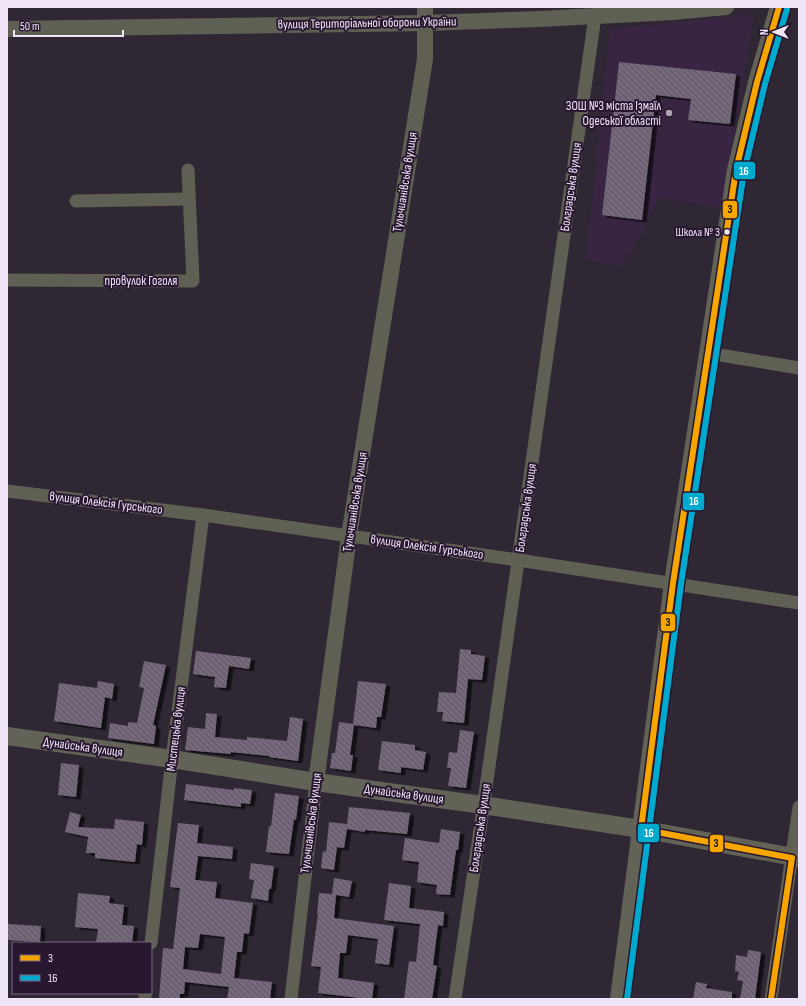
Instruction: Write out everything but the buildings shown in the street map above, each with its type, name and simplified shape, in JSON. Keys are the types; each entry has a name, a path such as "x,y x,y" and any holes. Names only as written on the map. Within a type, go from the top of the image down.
{"main road":[{"path":"619,999 673,583 736,170 757,82 779,7"},
{"name":"Дунайська вулиця","path":"7,736 172,759 316,782 484,805 642,830 795,858"}],"street":[{"name":"вулиця Територіальної оборони України","path":"7,29 425,15 595,16 673,12 726,7"},
{"name":"Тульчианівська вулиця","path":"290,999 316,782 349,536 425,59 425,15"},
{"name":"Болградська вулиця","path":"455,999 484,805 595,16"},
{"name":"провулок Гоголя","path":"7,280 193,281 188,170"},
{"path":"76,201 189,199"},
{"path":"708,353 799,368"},
{"name":"вулиця Олексія Гурського","path":"7,491 203,515 518,560 799,603"},
{"name":"Мистецька вулиця","path":"151,942 172,759 203,515"},
{"path":"771,999 795,858 799,807"}],"shaded area":[{"name":"ЗОШ №3 міста Ізмаїл Одеської області","path":"754,14 722,208 658,198 644,231 621,266 586,260 610,29"}],"transit line":[{"name":"3","path":"641,829 673,583 736,170 757,82 779,7"},
{"name":"16","path":"627,999 681,584 744,172 765,84 787,9"},
{"name":"3","path":"641,829 792,858"},
{"name":"3","path":"771,999 792,858"}],"place":[{"name":"ЗОШ №3 міста Ізмаїл Одеської області","path":"669,113"},
{"name":"Школа № 3","path":"727,232"}]}
